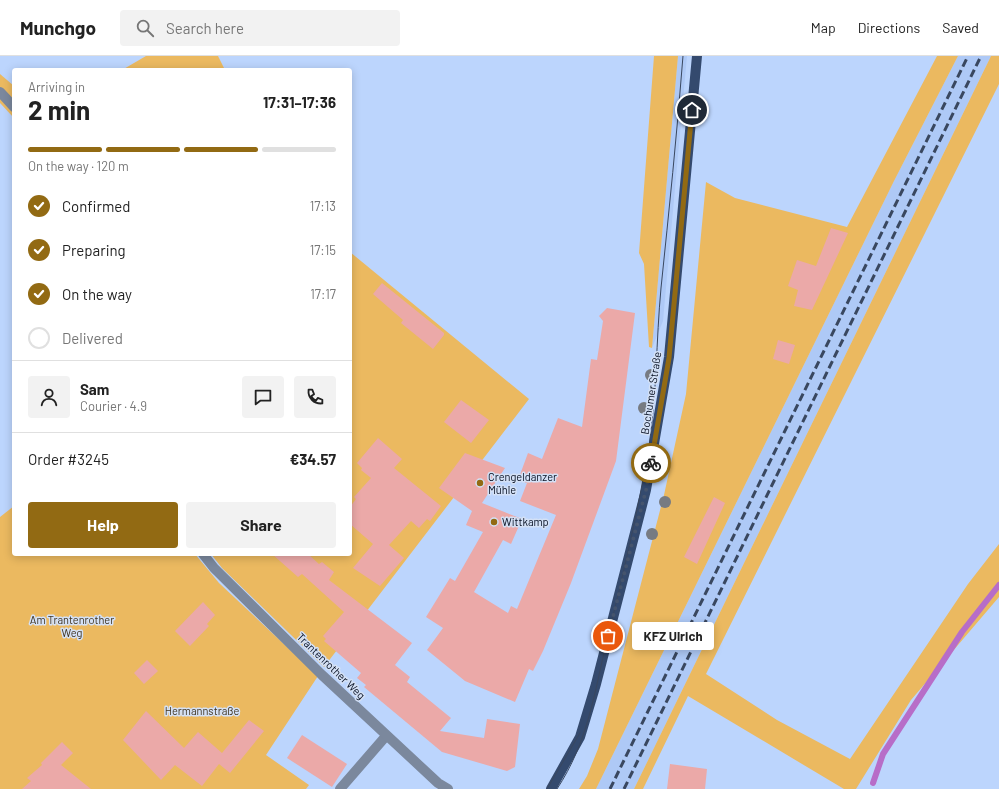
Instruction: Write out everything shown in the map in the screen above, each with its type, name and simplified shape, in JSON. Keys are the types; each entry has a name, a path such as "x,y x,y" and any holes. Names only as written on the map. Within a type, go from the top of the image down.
{"main road":[{"name":"Bochumer Straße","path":"551,789 580,737 596,684 646,490 669,358 697,56"}],"street":[{"path":"0,92 12,105"},
{"name":"Trantenrother Weg","path":"205,556 214,568 260,615 436,786 448,789"},
{"path":"340,789 386,736"}],"shaded area":[{"path":"678,56 687,56 663,321 652,348"},
{"path":"958,56 991,56 634,789 596,789 894,181"}],"green space":[{"path":"146,56 218,56 224,68 125,68"},
{"path":"654,56 678,56 652,348 649,347 644,264 639,253"},
{"path":"937,56 958,56 894,181 596,789 579,789 587,776 598,749 664,495 686,394 706,182 735,198 847,227"},
{"path":"991,56 999,56 999,84 706,674 777,720 850,759 968,584 999,544 999,597 911,700 856,789 844,789 688,696 643,789 634,789"},
{"path":"0,74 12,84 12,116 0,103"},
{"path":"352,254 529,399 324,667 222,568 213,556 352,556"},
{"path":"12,508 12,556 197,556 219,583 318,676 266,755 309,785 306,789 0,789 0,517"}],"building":[{"path":"831,228 848,233 812,310 794,306 798,290 788,286 797,260 816,266"},
{"path":"382,283 444,333 433,349 401,323 403,320 373,294"},
{"path":"607,308 635,313 616,461 571,583 543,651 533,671 529,669 515,702 465,681 427,650 443,628 426,617 450,578 455,581 483,532 466,525 472,511 439,488 465,453 505,468 482,503 522,519 511,544 503,540 474,592 508,613 511,606 517,609 556,515 520,501 527,483 518,480 528,453 542,459 558,418 582,427 591,359 597,360 603,321 599,316"},
{"path":"778,340 795,345 789,364 773,359"},
{"path":"461,400 489,420 471,443 444,422"},
{"path":"378,438 402,459 394,468 441,506 430,521 427,519 419,528 411,521 389,545 404,558 380,586 353,568 373,544 352,526 352,504 356,499 354,497 371,478 361,470 362,468 357,463"},
{"path":"714,497 725,503 697,564 684,557"},
{"path":"274,556 310,556 319,564 322,562 334,572 329,580 412,643 395,665 410,677 407,682 451,718 440,731 484,738 487,719 520,724 515,767 507,771 442,752 364,687 366,685 357,678 361,673 324,641 326,639 323,636 344,612 302,574 298,577"},
{"path":"203,602 215,615 207,624 209,626 190,646 175,631"},
{"path":"147,660 158,671 144,684 134,673"},
{"path":"146,711 184,748 198,732 222,753 249,720 264,731 230,773 219,764 202,786 175,765 161,780 123,740"},
{"path":"302,735 347,764 332,787 287,758"},
{"path":"62,742 73,753 61,765 91,789 22,789 31,781 27,778 42,765 41,763"},
{"path":"670,764 707,769 705,789 667,789"}],"waterway":[{"path":"873,783 883,754 962,632 999,585"}],"tram line":[{"path":"557,789 568,771 589,717 630,543 649,446 654,406 659,308 676,143 683,56"},
{"path":"547,789 580,733"}],"railway":[{"path":"610,789 968,56"},
{"path":"624,789 981,56"}],"way so far":[{"path":"608,636 646,490 651,463"}],"place":[{"name":"Crengeldanzer Mühle","path":"480,483"},
{"name":"Wittkamp","path":"494,522"},
{"name":"KFZ Ulrich","path":"608,636"}],"route":[{"path":"651,463 669,358 692,110"}],"park label":[{"name":"Am Trantenrother Weg","path":"72,626"},
{"name":"Hermannstraße","path":"202,711"}]}
